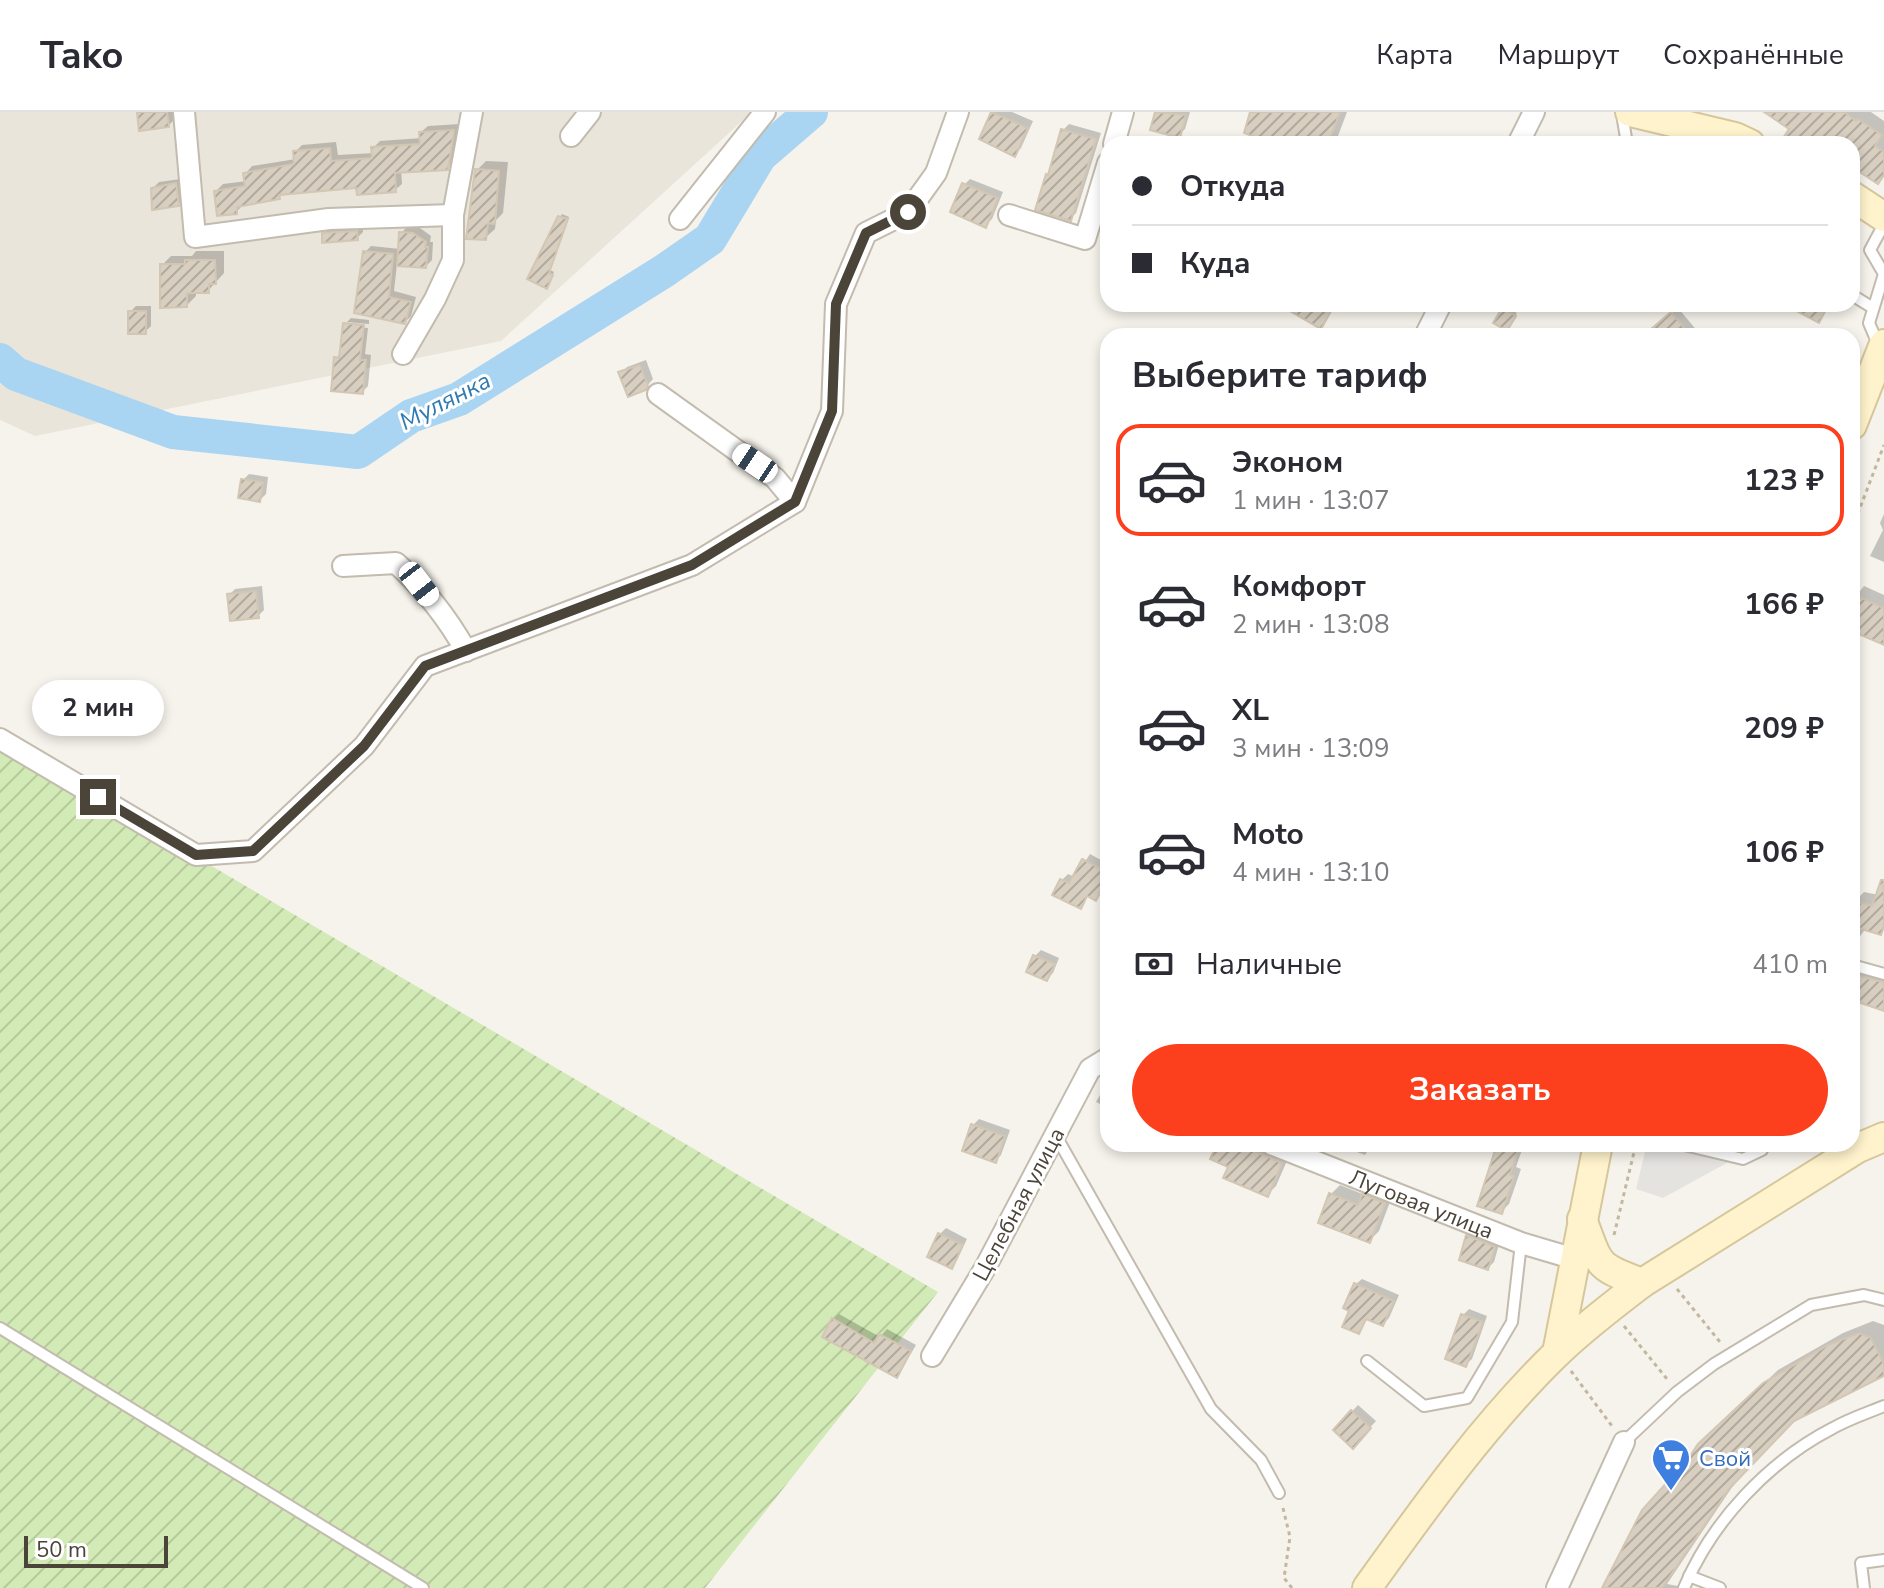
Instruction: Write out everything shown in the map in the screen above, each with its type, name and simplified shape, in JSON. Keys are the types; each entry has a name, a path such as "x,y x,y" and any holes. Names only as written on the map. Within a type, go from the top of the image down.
{"main road":[{"path":"1635,112 1731,136"},
{"path":"1860,201 1884,217"},
{"path":"1860,405 1883,349"},
{"path":"1860,1147 1884,1137"},
{"path":"1557,1353 1596,1152"},
{"path":"1367,1588 1411,1526 1489,1428 1557,1353 1653,1276 1852,1152"},
{"path":"1582,1219 1596,1256 1606,1270 1653,1276"}],"street":[{"path":"184,112 195,237 329,219 453,215"},
{"path":"403,354 435,299 453,260 453,215 472,112"},
{"path":"571,136 590,112"},
{"path":"680,219 765,112"},
{"path":"0,739 196,855 253,851 364,746 425,666 692,565 795,502 832,411 836,304 866,233 908,212 936,173 958,112"},
{"path":"1116,136 1123,112"},
{"path":"1522,136 1534,112"},
{"path":"1009,215 1085,239 1100,189"},
{"path":"658,394 775,478 795,502"},
{"path":"343,566 396,563 419,584 449,622 466,651"},
{"name":"Целебная улица","path":"932,1356 985,1268 1090,1069 1100,1063"},
{"name":"Луговая улица","path":"1291,1152 1521,1243 1575,1259"},
{"path":"1557,1588 1624,1442"}],"lane":[{"path":"1629,136 1635,112"},
{"path":"1883,349 1869,323 1884,274 1870,250 1884,224"},
{"path":"1860,300 1873,308"},
{"path":"1860,967 1884,974"},
{"path":"1055,1134 1211,1409 1261,1460 1279,1493"},
{"path":"1714,1152 1743,1159 1758,1152"},
{"path":"1367,1361 1424,1406 1467,1398 1512,1322 1521,1243"},
{"path":"1624,1442 1677,1392 1729,1354 1811,1305 1864,1295 1884,1300"},
{"path":"0,1328 423,1588"},
{"path":"1684,1588 1727,1516 1769,1471 1832,1428 1884,1406"},
{"path":"1864,1588 1861,1563 1884,1560"},
{"path":"1689,1576 1720,1588"}],"path":[{"path":"1860,508 1884,445"},
{"path":"1606,1270 1634,1152"},
{"path":"1653,1276 1729,1354"},
{"path":"1610,1308 1677,1392"},
{"path":"1557,1353 1624,1442"},
{"path":"1279,1493 1290,1537 1284,1578 1292,1588"}],"shaded area":[{"path":"0,112 752,112 501,341 35,436 0,420"},
{"path":"1645,1152 1747,1152 1663,1198 1636,1189"}],"green space":[{"path":"0,742 938,1292 705,1588 0,1588"}],"building":[{"path":"137,112 167,112 169,127 139,131"},
{"path":"991,112 1028,128 1015,157 979,139"},
{"path":"1155,112 1186,115 1181,136 1150,130"},
{"path":"1250,112 1340,112 1331,136 1252,136 1244,133"},
{"path":"1764,112 1844,112 1882,135 1875,146 1884,152 1884,175 1878,184 1860,172 1860,136 1784,136 1789,129"},
{"path":"1061,129 1096,139 1071,221 1035,210"},
{"path":"454,130 448,170 395,173 396,192 357,195 356,188 279,195 280,199 237,207 237,214 217,216 214,191 245,186 243,173 294,164 293,151 330,148 331,161 372,158 371,147 420,144 419,132"},
{"path":"475,169 499,171 495,224 488,223 486,240 466,239"},
{"path":"176,183 179,206 152,210 151,188"},
{"path":"962,183 998,198 986,228 950,212"},
{"path":"558,216 568,219 549,273 553,275 547,289 527,279"},
{"path":"357,231 358,240 322,243 322,233"},
{"path":"399,232 413,233 426,242 426,268 397,266"},
{"path":"363,251 393,254 389,297 411,302 405,324 354,313"},
{"path":"185,260 215,260 216,284 209,284 209,293 187,293 187,307 160,308 160,264 185,264"},
{"path":"128,311 146,311 146,334 128,334"},
{"path":"1292,312 1331,312 1319,328"},
{"path":"1500,312 1516,316 1509,328 1493,323"},
{"path":"1671,312 1684,328 1652,328"},
{"path":"1799,312 1825,312 1819,323"},
{"path":"343,323 364,325 360,360 366,360 363,394 331,391 334,357 339,358"},
{"path":"640,365 648,386 646,390 628,397 618,372"},
{"path":"241,479 263,482 260,502 238,498"},
{"path":"256,591 259,618 230,621 227,594"},
{"path":"1860,598 1884,608 1884,645 1860,634"},
{"path":"1082,859 1100,868 1100,893 1096,901 1087,896 1081,909 1052,895 1060,879 1069,883"},
{"path":"1881,880 1884,880 1884,926 1881,935 1860,928 1860,902 1872,906"},
{"path":"1033,955 1055,964 1047,981 1026,972"},
{"path":"1860,977 1884,982 1884,1011 1860,1003"},
{"path":"971,1124 1005,1136 996,1163 962,1151"},
{"path":"1213,1152 1257,1152 1282,1163 1268,1197 1223,1178 1228,1167 1210,1159"},
{"path":"1494,1152 1517,1152 1510,1175 1514,1176 1502,1214 1477,1206"},
{"path":"1329,1193 1358,1205 1362,1194 1385,1203 1370,1243 1318,1223"},
{"path":"938,1233 963,1245 952,1269 927,1257"},
{"path":"1466,1235 1495,1247 1488,1270 1459,1260"},
{"path":"1354,1283 1394,1301 1383,1326 1366,1319 1359,1334 1342,1327 1349,1311 1343,1308"},
{"path":"1461,1314 1483,1322 1466,1367 1445,1359"},
{"path":"832,1318 874,1343 879,1334 911,1351 897,1378 822,1337"},
{"path":"1859,1333 1871,1338 1884,1364 1884,1376 1794,1421 1729,1489 1662,1588 1602,1588 1642,1510 1698,1444 1763,1383 1828,1345"},
{"path":"1351,1410 1371,1428 1353,1449 1333,1430"}],"waterway":[{"name":"Мулянка","path":"0,360 16,374 173,432 358,452 411,416 459,399 710,239 760,156 811,112"}],"place":[{"name":"Свой","path":"1671,1492"}],"route":[{"path":"98,797 196,855 253,851 364,746 425,666 692,565 795,502 832,411 836,304 866,233 908,212"}]}
